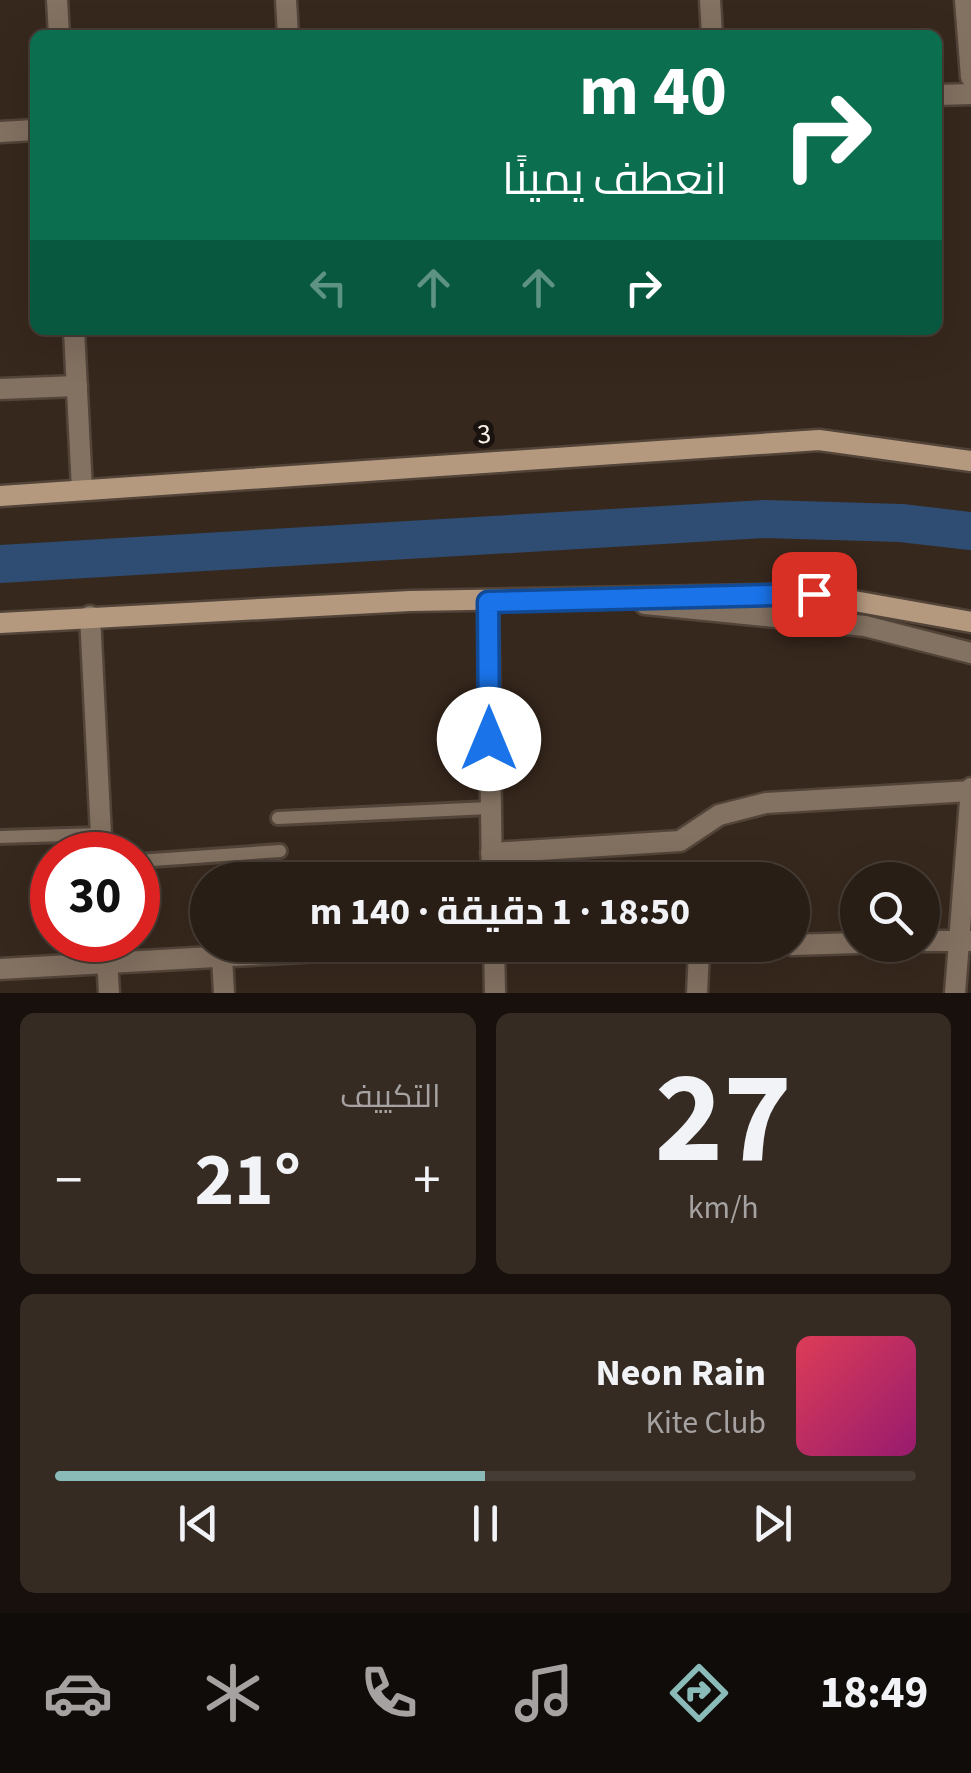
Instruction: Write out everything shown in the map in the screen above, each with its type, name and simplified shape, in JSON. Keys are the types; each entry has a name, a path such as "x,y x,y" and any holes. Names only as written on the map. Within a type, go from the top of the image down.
{"street":[{"path":"58,0 59,30"},
{"path":"286,0 288,30"},
{"path":"710,0 712,30"},
{"path":"965,0 971,76"},
{"path":"942,95 971,94"},
{"path":"0,132 30,130"},
{"path":"74,335 82,490"},
{"path":"0,389 77,386"},
{"name":"3","path":"0,496 819,440 971,461"},
{"path":"0,623 90,616 266,612 410,601 814,594 971,622"},
{"path":"598,599 865,626 971,653"},
{"path":"488,602 491,862"},
{"path":"90,616 101,832"},
{"path":"491,852 680,842 719,814 766,804 971,790 966,941 955,993"},
{"path":"940,941 966,941"},
{"path":"810,944 840,944"},
{"path":"0,970 190,958"},
{"path":"222,962 224,993"},
{"path":"494,962 495,993"},
{"path":"696,993 698,962"},
{"path":"107,963 109,993"}],"lane":[{"path":"278,818 489,808"},
{"path":"0,836 30,839"},
{"path":"160,859 280,851"}],"waterway":[{"path":"0,564 765,519 901,523 971,531"}],"route":[{"path":"489,739 488,602 814,594"}]}
